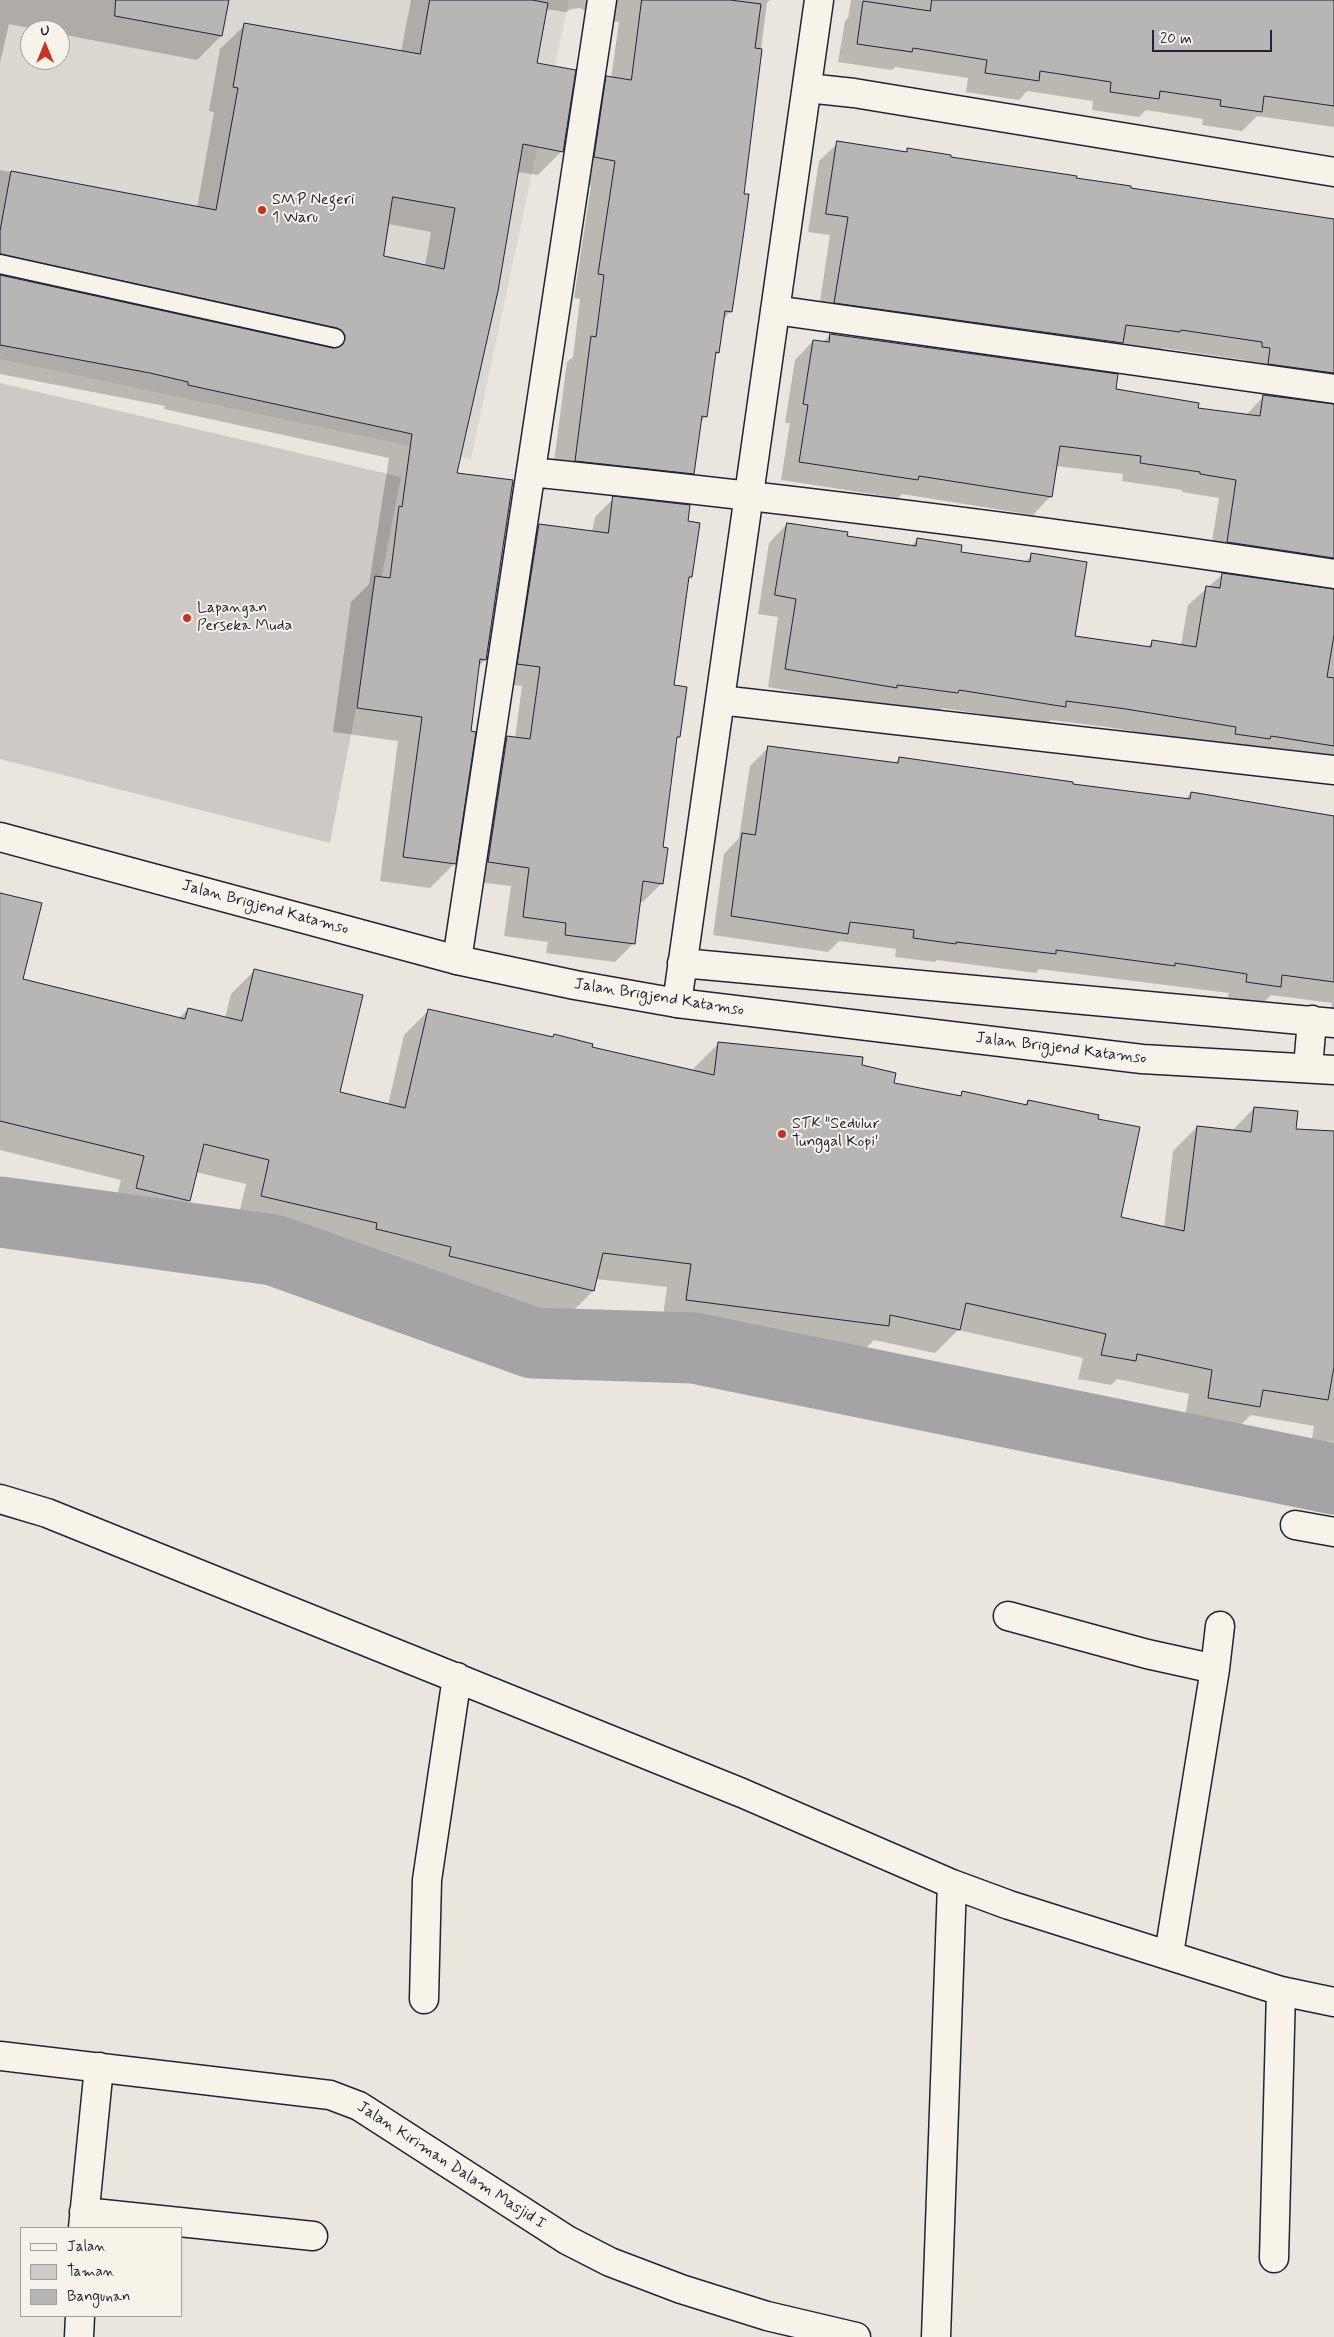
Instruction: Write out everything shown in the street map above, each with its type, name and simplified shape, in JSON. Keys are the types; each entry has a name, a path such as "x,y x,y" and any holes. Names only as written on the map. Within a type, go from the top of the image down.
{"street":[{"path":"457,960 602,0"},
{"path":"677,1003 819,0"},
{"path":"807,88 854,93 1334,172"},
{"path":"775,310 1334,389"},
{"path":"531,472 749,494 1124,542 1334,574"},
{"path":"720,700 1334,770"},
{"name":"Jalan Brigjend Katamso","path":"0,837 457,960 575,985 677,1003 1142,1059 1321,1069"},
{"path":"682,963 1323,1021 1321,1069"},
{"path":"0,1499 47,1514 457,1677 742,1793 952,1884 1009,1905 1169,1954 1281,1991 1334,2002"},
{"path":"1295,1525 1334,1532"},
{"path":"1008,1616 1148,1654 1216,1669"},
{"path":"1169,1954 1216,1669 1220,1626"},
{"path":"424,1999 427,1880 457,1677"},
{"path":"936,2337 952,1884"},
{"path":"1274,2258 1281,1991"},
{"name":"Jalan Kiriman Dalam Masjid I","path":"0,2056 330,2095 359,2106 567,2240 610,2262 681,2289 768,2316 856,2337"},
{"path":"99,2067 84,2220 313,2236"},
{"path":"79,2337 80,2317"}],"lane":[{"path":"0,264 335,338"}],"shaded area":[{"name":"SMP Negeri 1 Waru","path":"0,0 569,0 471,459 0,359"}],"green space":[{"name":"Lapangan Perseka Muda","path":"0,383 401,477 330,843 0,759"}],"building":[{"path":"116,0 229,0 222,36 115,16"},
{"name":"SMP Negeri 1 Waru","path":"430,0 532,0 548,3 537,63 576,70 563,152 523,144 498,291 457,473 513,480 486,660 480,659 471,731 476,732 456,864 403,857 422,717 357,708 375,576 390,578 399,506 402,507 412,434 188,385 188,382 150,373 0,345 0,275 333,348 342,345 345,335 337,328 0,254 0,231 11,171 216,210 238,88 233,87 244,23 420,54","holes":["393,197 455,208 444,269 384,256"]},
{"path":"642,0 730,0 761,4 755,48 762,49 744,194 749,194 744,231 732,312 725,311 719,353 716,352 707,417 702,416 694,474 575,461 591,336 596,337 604,275 598,274 615,161 594,157 606,76 631,80"},
{"path":"932,0 1334,0 1334,106 1264,96 1262,112 1220,106 1221,100 1160,91 1159,99 1110,92 1111,82 1040,71 1039,81 985,73 987,60 913,48 912,52 857,44 863,1 930,11"},
{"path":"837,141 907,152 907,148 951,155 951,157 1077,176 1076,178 1131,186 1131,188 1334,219 1334,373 1268,364 1270,348 1262,347 1262,342 1181,330 1180,332 1126,325 1123,343 834,303 848,217 826,214"},
{"path":"830,334 1118,374 1116,389 1199,403 1198,408 1260,416 1263,395 1334,404 1334,558 1227,542 1236,480 1200,474 1200,472 1140,463 1141,456 1060,446 1052,497 919,476 918,480 799,462 808,405 803,404 813,340 829,342"},
{"path":"613,496 690,505 688,521 700,523 692,577 689,577 674,685 687,687 680,737 677,737 663,847 668,848 663,884 643,881 635,944 565,935 566,923 523,917 529,868 488,862 507,736 530,739 540,667 517,664 539,524 608,533"},
{"path":"787,523 848,532 847,536 916,546 917,538 962,545 961,552 1030,562 1031,553 1087,562 1075,636 1151,647 1152,640 1196,647 1206,586 1220,588 1222,573 1334,589 1334,635 1327,677 1334,678 1334,746 1271,736 1270,739 1235,734 1236,727 1126,709 1066,701 1066,707 959,690 958,693 897,685 897,688 785,669 796,599 775,595"},
{"path":"768,746 898,763 899,757 1073,782 1073,784 1190,799 1191,792 1334,816 1334,982 1282,975 1281,987 1246,982 1247,974 1175,963 1175,966 1056,950 1056,954 956,942 956,944 913,938 914,930 850,922 848,934 731,916 742,833 755,835"},
{"path":"0,893 42,903 23,979 185,1019 188,1008 242,1021 254,969 363,995 340,1092 405,1108 428,1009 553,1037 554,1034 593,1044 592,1047 714,1075 718,1042 863,1057 862,1065 896,1073 894,1083 961,1096 962,1091 1027,1105 1028,1100 1099,1115 1098,1119 1140,1127 1121,1217 1184,1231 1197,1126 1251,1132 1254,1107 1298,1111 1296,1129 1334,1131 1334,1367 1328,1400 1263,1390 1260,1407 1208,1398 1212,1370 1137,1354 1136,1361 1101,1355 1106,1334 966,1303 960,1330 890,1315 889,1326 686,1300 691,1264 603,1253 594,1291 449,1256 451,1247 376,1229 377,1223 261,1196 269,1160 204,1144 190,1201 136,1188 144,1156 0,1121"}],"waterway":[{"path":"0,1212 274,1250 533,1343 694,1348 1334,1479"}],"place":[{"name":"SMP Negeri 1 Waru","path":"262,210"},
{"name":"Lapangan Perseka Muda","path":"187,618"},
{"name":"STK \"Sedulur Tunggal Kopi'","path":"782,1134"}]}
